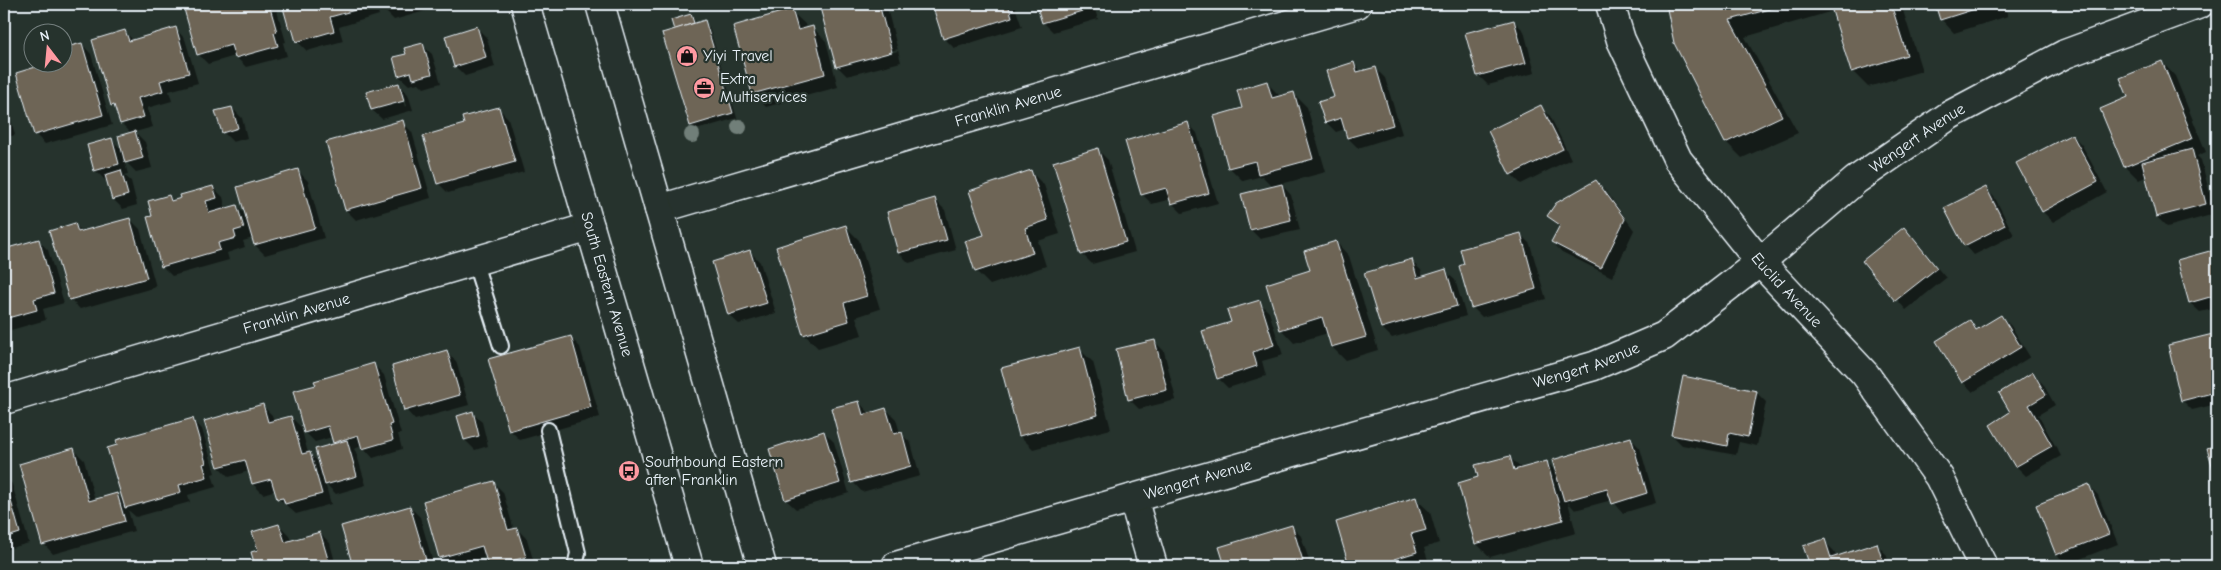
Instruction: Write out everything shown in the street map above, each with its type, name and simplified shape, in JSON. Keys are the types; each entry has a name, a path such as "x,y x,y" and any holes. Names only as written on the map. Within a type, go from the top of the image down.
{"street":[{"name":"South Eastern Avenue","path":"525,4 690,566"},
{"path":"600,4 762,566"},
{"name":"Franklin Avenue","path":"660,209 1357,4"},
{"name":"Euclid Avenue","path":"1610,4 1621,40 1678,160 1760,262 1865,374 1939,478 1983,566"},
{"name":"Wengert Avenue","path":"896,566 1594,366 1664,336 1760,262 1856,180 1950,115 2065,54 2200,4"},
{"name":"Franklin Avenue","path":"4,400 590,227"},
{"path":"1134,498 1153,566"}],"lane":[{"path":"474,260 501,346"},
{"path":"548,430 578,554 575,566"}],"building":[{"path":"204,4 269,4 277,32 274,33 278,46 235,58 231,45 197,55 184,9"},
{"path":"282,4 369,4 370,6 330,17 334,31 296,42 292,28 289,29"},
{"path":"381,4 406,4 383,10"},
{"path":"819,4 879,4 892,52 836,67"},
{"path":"932,4 1008,4 1012,17 943,39"},
{"path":"1036,4 1087,4 1089,9 1042,23"},
{"path":"1666,4 1788,4 1730,20 1782,116 1725,143 1674,43"},
{"path":"1830,4 1891,4 1907,55 1851,72"},
{"path":"1935,4 1991,4 1940,20"},
{"path":"792,9 798,30 813,26 825,74 752,94 733,26"},
{"path":"691,14 694,23 674,30 671,20"},
{"path":"705,20 733,113 690,126 662,33"},
{"path":"1514,20 1526,63 1477,76 1465,33"},
{"path":"477,26 486,57 454,67 445,36"},
{"path":"176,27 189,73 160,81 163,91 138,98 144,117 120,124 114,105 111,106 92,40 125,30 129,41"},
{"path":"82,43 103,115 34,135 16,73 22,71 72,72 72,46"},
{"path":"423,43 432,74 413,79 411,72 398,76 393,57 406,54 404,48"},
{"path":"2162,61 2193,138 2124,167 2100,109 2128,97 2120,78"},
{"path":"1354,62 1357,72 1376,67 1393,125 1347,138 1341,118 1325,123 1318,102 1334,97 1326,71"},
{"path":"1267,81 1272,98 1294,92 1313,159 1258,174 1255,161 1228,168 1214,116 1242,108 1237,90"},
{"path":"399,83 404,101 371,110 366,92"},
{"path":"1541,105 1563,149 1510,175 1488,131"},
{"path":"232,107 238,128 222,133 215,111"},
{"path":"499,107 515,162 437,184 423,136 464,124 462,117"},
{"path":"403,120 422,188 345,210 326,142"},
{"path":"1188,122 1209,193 1171,204 1166,188 1141,195 1125,141"},
{"path":"135,131 143,158 125,163 118,136"},
{"path":"2072,134 2098,182 2042,212 2016,163"},
{"path":"112,138 119,164 94,171 87,145"},
{"path":"1098,148 1126,242 1081,255 1053,162"},
{"path":"2192,149 2206,204 2156,217 2142,162"},
{"path":"298,169 315,228 254,245 237,187"},
{"path":"121,170 128,195 112,200 105,175"},
{"path":"1031,170 1048,220 1025,228 1033,253 975,272 965,241 984,235 969,191"},
{"path":"1596,180 1625,219 1601,268 1551,242 1560,225 1547,216 1556,203"},
{"path":"1282,184 1291,220 1250,230 1241,194"},
{"path":"213,186 217,198 206,201 209,213 237,205 244,228 234,231 236,238 218,243 220,250 161,267 147,217 152,216 148,201 169,195 171,201 181,198 180,195"},
{"path":"1986,187 2005,225 1964,246 1944,208"},
{"path":"935,198 947,240 898,253 887,212"},
{"path":"130,218 147,278 69,300 49,231 75,223 78,232"},
{"path":"846,225 867,296 844,303 849,321 803,335 776,247"},
{"path":"1904,227 1937,268 1895,301 1862,261"},
{"path":"1521,233 1536,289 1471,308 1459,266 1464,264 1460,249"},
{"path":"39,239 54,293 34,299 37,310 4,319 4,249"},
{"path":"1336,241 1366,337 1331,347 1322,317 1280,330 1266,284 1310,270 1304,251"},
{"path":"2217,249 2217,295 2189,303 2177,260"},
{"path":"750,250 767,303 728,315 712,262"},
{"path":"1412,259 1417,278 1446,269 1457,306 1381,328 1364,273"},
{"path":"1260,300 1274,345 1253,352 1257,366 1217,379 1202,331 1231,322 1227,310"},
{"path":"2001,315 2021,347 1962,383 1936,341 1970,320 1976,330"},
{"path":"2217,333 2217,386 2211,388 2212,393 2181,401 2168,345"},
{"path":"571,336 591,407 509,431 488,359"},
{"path":"1155,340 1167,390 1128,400 1116,349"},
{"path":"1080,347 1098,415 1019,436 1001,368"},
{"path":"447,350 460,395 404,411 392,366"},
{"path":"374,363 392,424 389,425 393,440 362,449 358,435 333,443 328,426 304,433 293,391 316,385 314,381"},
{"path":"2033,372 2046,395 2029,405 2052,446 2015,467 1990,425 2010,412 1999,393"},
{"path":"1683,376 1757,391 1748,437 1729,433 1727,446 1671,435"},
{"path":"859,401 863,415 886,408 894,434 902,432 911,466 851,483 831,408"},
{"path":"263,404 268,422 291,416 302,454 310,452 322,494 285,504 283,498 277,499 271,479 252,484 245,460 218,467 204,421"},
{"path":"473,411 479,436 464,440 457,416"},
{"path":"193,418 206,463 203,464 207,477 179,485 181,492 125,508 107,448 117,445 116,440"},
{"path":"824,431 840,483 785,500 769,449"},
{"path":"1631,437 1647,493 1612,504 1607,489 1564,501 1552,460"},
{"path":"347,440 357,476 325,485 315,449"},
{"path":"2217,445 2217,482 2207,448"},
{"path":"74,448 89,501 117,493 125,521 42,545 19,464"},
{"path":"1510,456 1514,470 1547,461 1563,520 1475,544 1458,483 1478,477 1475,465"},
{"path":"4,476 20,533 4,538"},
{"path":"494,481 508,530 517,528 526,557 488,566 482,546 439,558 423,501"},
{"path":"2089,484 2109,534 2056,555 2036,505"},
{"path":"1416,497 1426,530 1411,534 1417,552 1394,559 1396,566 1349,566 1336,522"},
{"path":"410,506 426,560 405,566 400,566 399,564 391,566 344,566 343,562 351,560 341,526"},
{"path":"279,524 285,542 320,532 330,566 255,566 251,552 258,550 252,532"},
{"path":"1292,525 1303,561 1285,566 1225,566 1219,547"},
{"path":"1825,539 1831,558 1877,543 1884,566 1810,566 1803,546"}],"place":[{"name":"Yiyi Travel","path":"687,56"},
{"name":"Extra Multiservices","path":"704,88"},
{"name":"Southbound Eastern after Franklin","path":"629,471"}]}
